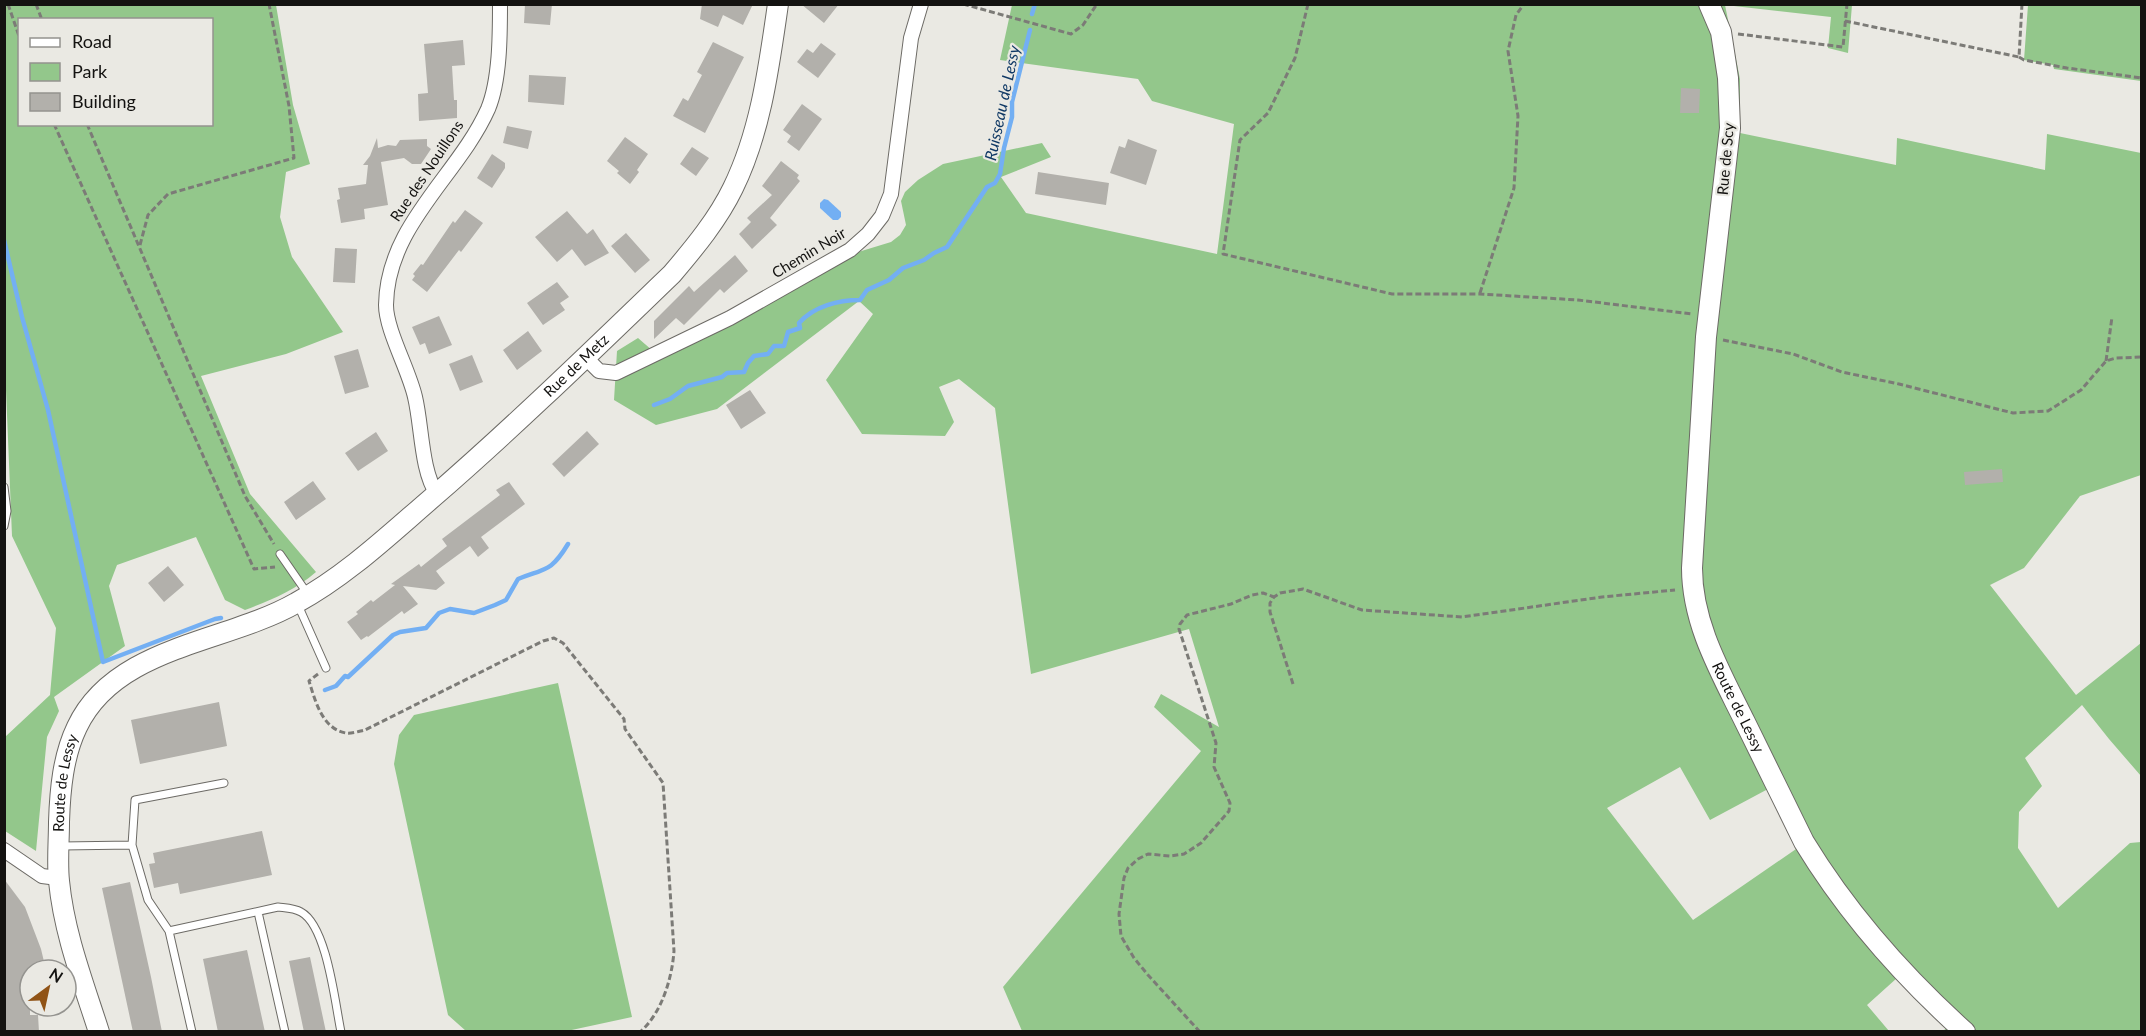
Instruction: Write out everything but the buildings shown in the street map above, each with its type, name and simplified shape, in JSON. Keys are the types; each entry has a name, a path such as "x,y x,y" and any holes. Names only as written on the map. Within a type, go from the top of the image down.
{"main road":[{"name":"Rue de Metz","path":"240,627 276,614 349,568 523,418 672,274 693,250 733,189 745,161 758,116 771,55 778,4"},
{"name":"Rue de Scy","path":"1709,4 1721,32 1728,78 1730,128 1709,316"},
{"name":"Route de Lessy","path":"1709,316 1692,588 1711,654 1804,842 1821,870 1901,969 1965,1032"},
{"name":"Route de Lessy","path":"99,1032 64,918 58,878 60,806 68,751 77,727 90,705 109,685 130,670 154,659 240,627"}],"street":[{"name":"Rue des Nouillons","path":"437,494 430,484 426,470 414,390 386,307 388,288 405,234 488,108 495,75 500,4"},
{"name":"Chemin Noir","path":"586,358 599,371 615,373 729,318 850,250 868,234 882,216 891,194 911,38 921,4"},
{"path":"4,850 42,876 58,878"}],"lane":[{"path":"4,487 7,512 4,526"},
{"path":"280,554 303,599 326,668"},
{"path":"192,1032 169,931 148,900 132,845 135,800 224,783"},
{"path":"59,846 132,845"},
{"path":"169,931 278,907 291,908 303,913 318,930 341,1032"},
{"path":"258,912 285,1032"}],"path":[{"path":"8,4 18,33"},
{"path":"140,246 148,215 168,194 294,158 289,106 269,4"},
{"path":"963,4 1071,34 1083,25 1096,4"},
{"path":"1308,4 1295,58 1268,112 1240,140 1223,254 1392,294 1480,294 1578,300 1709,316"},
{"path":"1480,294 1514,188 1518,116 1508,51 1516,15 1524,4"},
{"path":"1721,32 1843,47 1846,4"},
{"path":"2019,57 2022,4"},
{"path":"1845,21 2019,57 2024,60 2142,78"},
{"path":"55,126 254,569 288,566"},
{"path":"88,126 244,496 280,554"},
{"path":"2106,361 2112,316"},
{"path":"1706,337 1793,354 1842,372 1899,384 2013,414 2048,411 2081,390 2106,361 2116,358 2142,357"},
{"path":"1293,684 1270,612 1270,603 1280,592 1303,589 1362,610 1462,617 1602,597 1692,588"},
{"path":"1200,1032 1134,958 1121,936 1119,914 1124,878 1128,868 1148,854 1170,856 1184,854 1201,843 1229,811 1230,803 1214,767 1216,742 1179,629 1180,624 1187,615 1231,604 1252,595 1263,593 1274,597"},
{"path":"326,668 309,681 319,711 332,726 347,734 365,730 543,641 554,638 563,643 624,719 625,729 663,783 674,951 672,973 664,998 640,1032"}],"green space":[{"path":"5,5 276,5 293,105 310,164 286,172 280,217 292,257 343,332 286,354 201,376 250,494 316,572 291,590 245,610 225,600 196,537 117,565 109,586 125,646 54,697 59,711 47,737 36,851 5,831 5,737 50,695 56,628 12,536 5,366"},
{"path":"1012,5 1725,5 1740,79 1740,133 1896,165 1897,138 2045,170 2047,134 2141,153 2141,475 2080,496 2024,568 1990,585 2076,695 2141,643 2141,776 2082,705 2025,758 2042,786 2019,812 2018,848 2058,908 2130,843 2141,842 2141,1031 1943,1031 1954,1022 1897,978 1867,1005 1889,1031 1022,1031 1003,987 1201,751 1154,707 1161,694 1219,727 1189,629 1031,674 995,408 959,379 939,387 954,422 945,436 862,434 826,380 873,314 859,301 717,409 656,425 614,400 617,351 638,338 661,358 855,253 891,242 900,235 906,225 901,201 905,192 918,180 943,164 1042,143 1051,157 1001,177 1026,213 1217,254 1234,124 1152,101 1138,79 1000,60","holes":["1680,767 1710,820 1768,789 1799,847 1693,920 1607,808"]},
{"path":"1725,5 1852,5 1848,53 1828,48 1831,17"},
{"path":"2028,5 2141,5 2141,81 2054,69 2053,65 2024,60"},
{"path":"558,683 632,1017 567,1031 466,1031 448,1015 394,764 399,735 414,715"}],"water":[{"path":"824,199 841,212 838,220 833,220 820,208 820,203"}],"waterway":[{"name":"Ruisseau de Lessy","path":"1032,14 1035,4"},
{"name":"Ruisseau de Lessy","path":"654,405 670,399 688,386 722,377 727,373 744,372 754,356 768,354 774,346 784,346 788,332 800,328 799,323 812,312 835,303 860,300 867,290 889,280 903,268 924,260 947,247 987,187 995,183 1000,174 1012,117 1012,102 1030,30"},
{"path":"4,240 22,317 48,410 103,662 221,618"},
{"name":"Ruisseau de Lessy","path":"325,690 336,686 345,676 348,677 393,635 426,628 439,613 450,609 474,613 506,600 518,579 547,568 557,560 568,544"}]}
